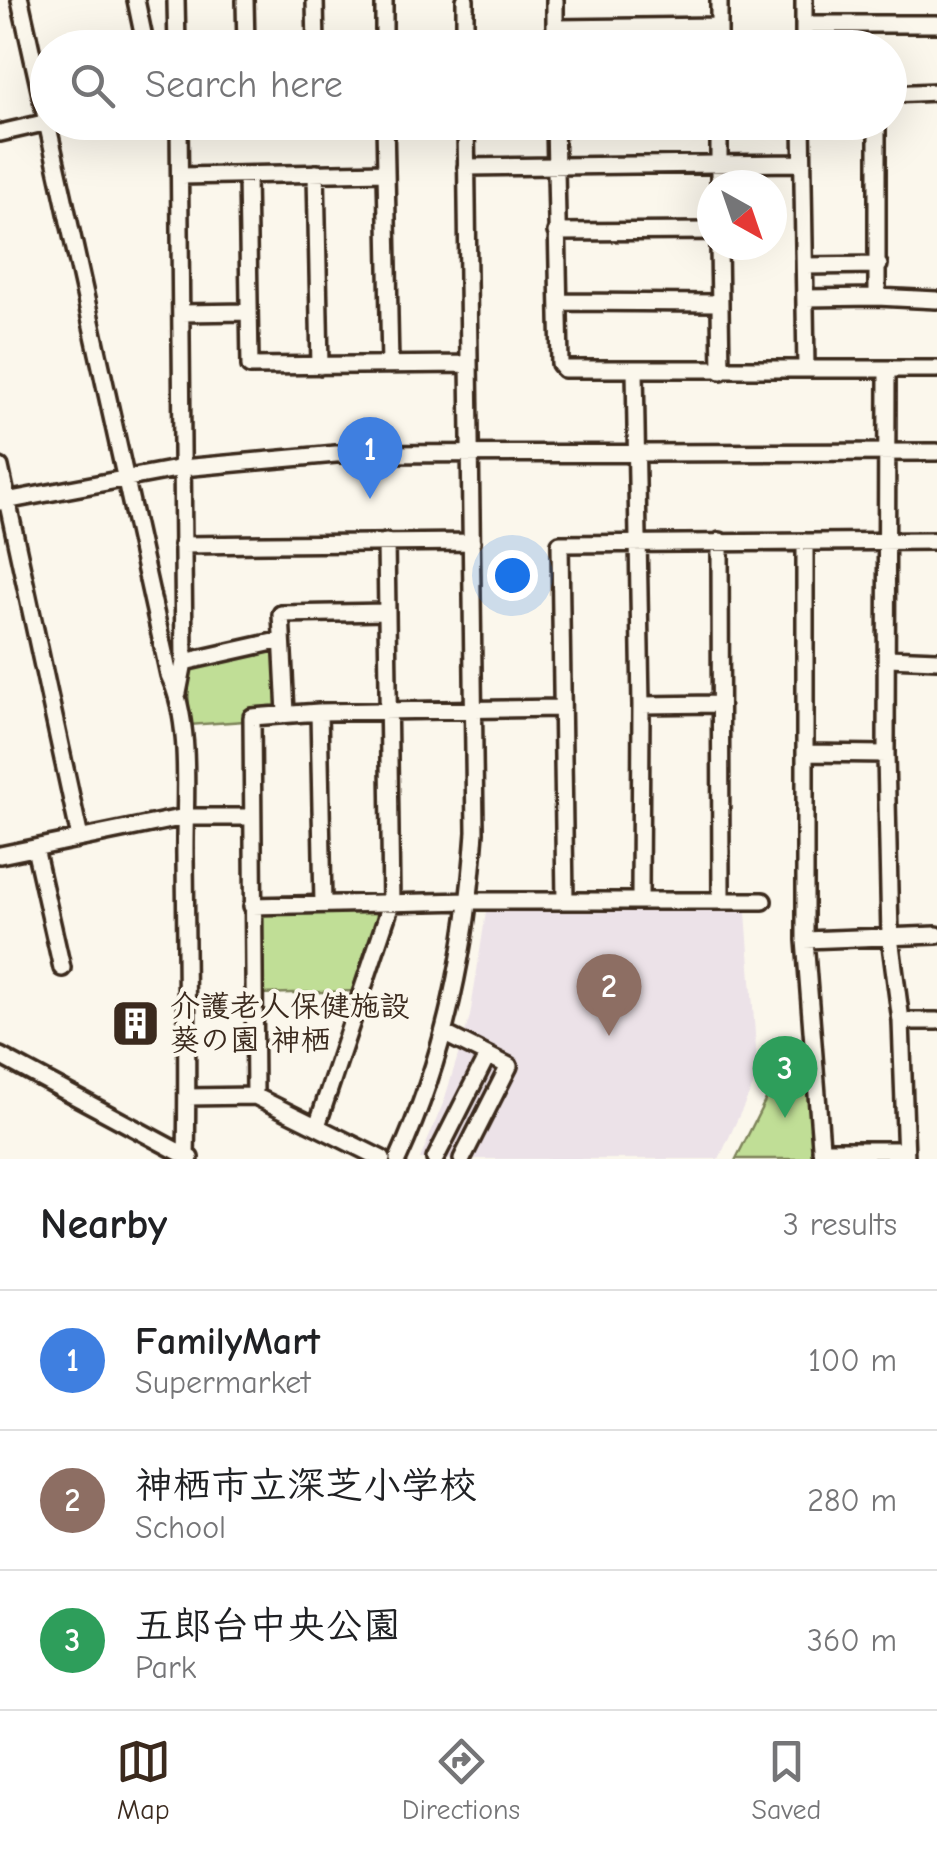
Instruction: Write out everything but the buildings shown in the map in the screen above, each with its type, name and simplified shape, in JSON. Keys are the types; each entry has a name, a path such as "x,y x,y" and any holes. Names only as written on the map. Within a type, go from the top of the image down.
{"street":[{"path":"20,0 30,46"},
{"path":"136,0 142,30"},
{"path":"176,0 177,30"},
{"path":"245,0 246,30"},
{"path":"315,0 316,30"},
{"path":"384,0 384,30"},
{"path":"465,0 465,30"},
{"path":"555,0 555,28 719,26"},
{"path":"719,0 719,30"},
{"path":"804,0 805,30"},
{"path":"805,24 937,24"},
{"path":"907,93 937,92"},
{"path":"0,134 30,127"},
{"path":"0,1056 188,1158 183,730 51,140"},
{"path":"178,694 184,662 179,140"},
{"path":"385,140 390,365"},
{"path":"398,1159 424,1103 445,1034 470,901 475,832 466,140"},
{"path":"555,140 560,364 564,369 937,368"},
{"path":"719,140 719,170"},
{"path":"802,140 806,368"},
{"path":"877,140 878,298"},
{"path":"466,167 803,163"},
{"path":"180,176 386,172"},
{"path":"316,173 320,366"},
{"path":"247,175 250,366 468,364"},
{"path":"556,232 697,232"},
{"path":"719,260 721,371"},
{"path":"805,266 879,265"},
{"path":"804,298 937,300"},
{"path":"559,302 720,303"},
{"path":"181,313 249,312"},
{"path":"635,370 640,900"},
{"path":"805,542 806,940 821,1155 906,1154 901,1021 890,937 886,754 888,370"},
{"path":"4,501 182,468 336,454 937,452"},
{"path":"0,467 4,501 80,838"},
{"path":"720,541 721,901"},
{"path":"566,900 560,544 937,541"},
{"path":"317,1126 392,904 386,542"},
{"path":"182,545 472,542"},
{"path":"286,714 280,614 388,612"},
{"path":"184,662 282,640"},
{"path":"888,658 937,660"},
{"path":"641,705 718,704"},
{"path":"255,1096 252,717 320,712 561,708"},
{"path":"320,712 323,904"},
{"path":"805,753 886,754"},
{"path":"0,855 184,817 250,817"},
{"path":"35,848 62,968"},
{"path":"252,906 762,901"},
{"path":"806,940 937,935"},
{"path":"901,1021 937,1021"},
{"path":"445,1034 509,1066 462,1159"},
{"path":"434,1159 487,1056"},
{"path":"187,1097 255,1096 382,1159"}],"shaded area":[{"path":"486,912 746,912 758,1075 719,1159 420,1159 444,1101 470,1016"}],"green space":[{"path":"274,647 281,707 277,711 245,711 244,721 189,725 191,666"},
{"path":"377,908 382,912 355,991 260,994 258,915 262,910"},
{"path":"809,1049 817,1159 736,1159 777,1077 778,1051"}],"place":[{"name":"FamilyMart","path":"370,499"},
{"name":"介護老人保健施設 葵の園 神栖","path":"135,1023"},
{"name":"神栖市立深芝小学校","path":"609,1036"},
{"name":"五郎台中央公園","path":"785,1118"}]}
